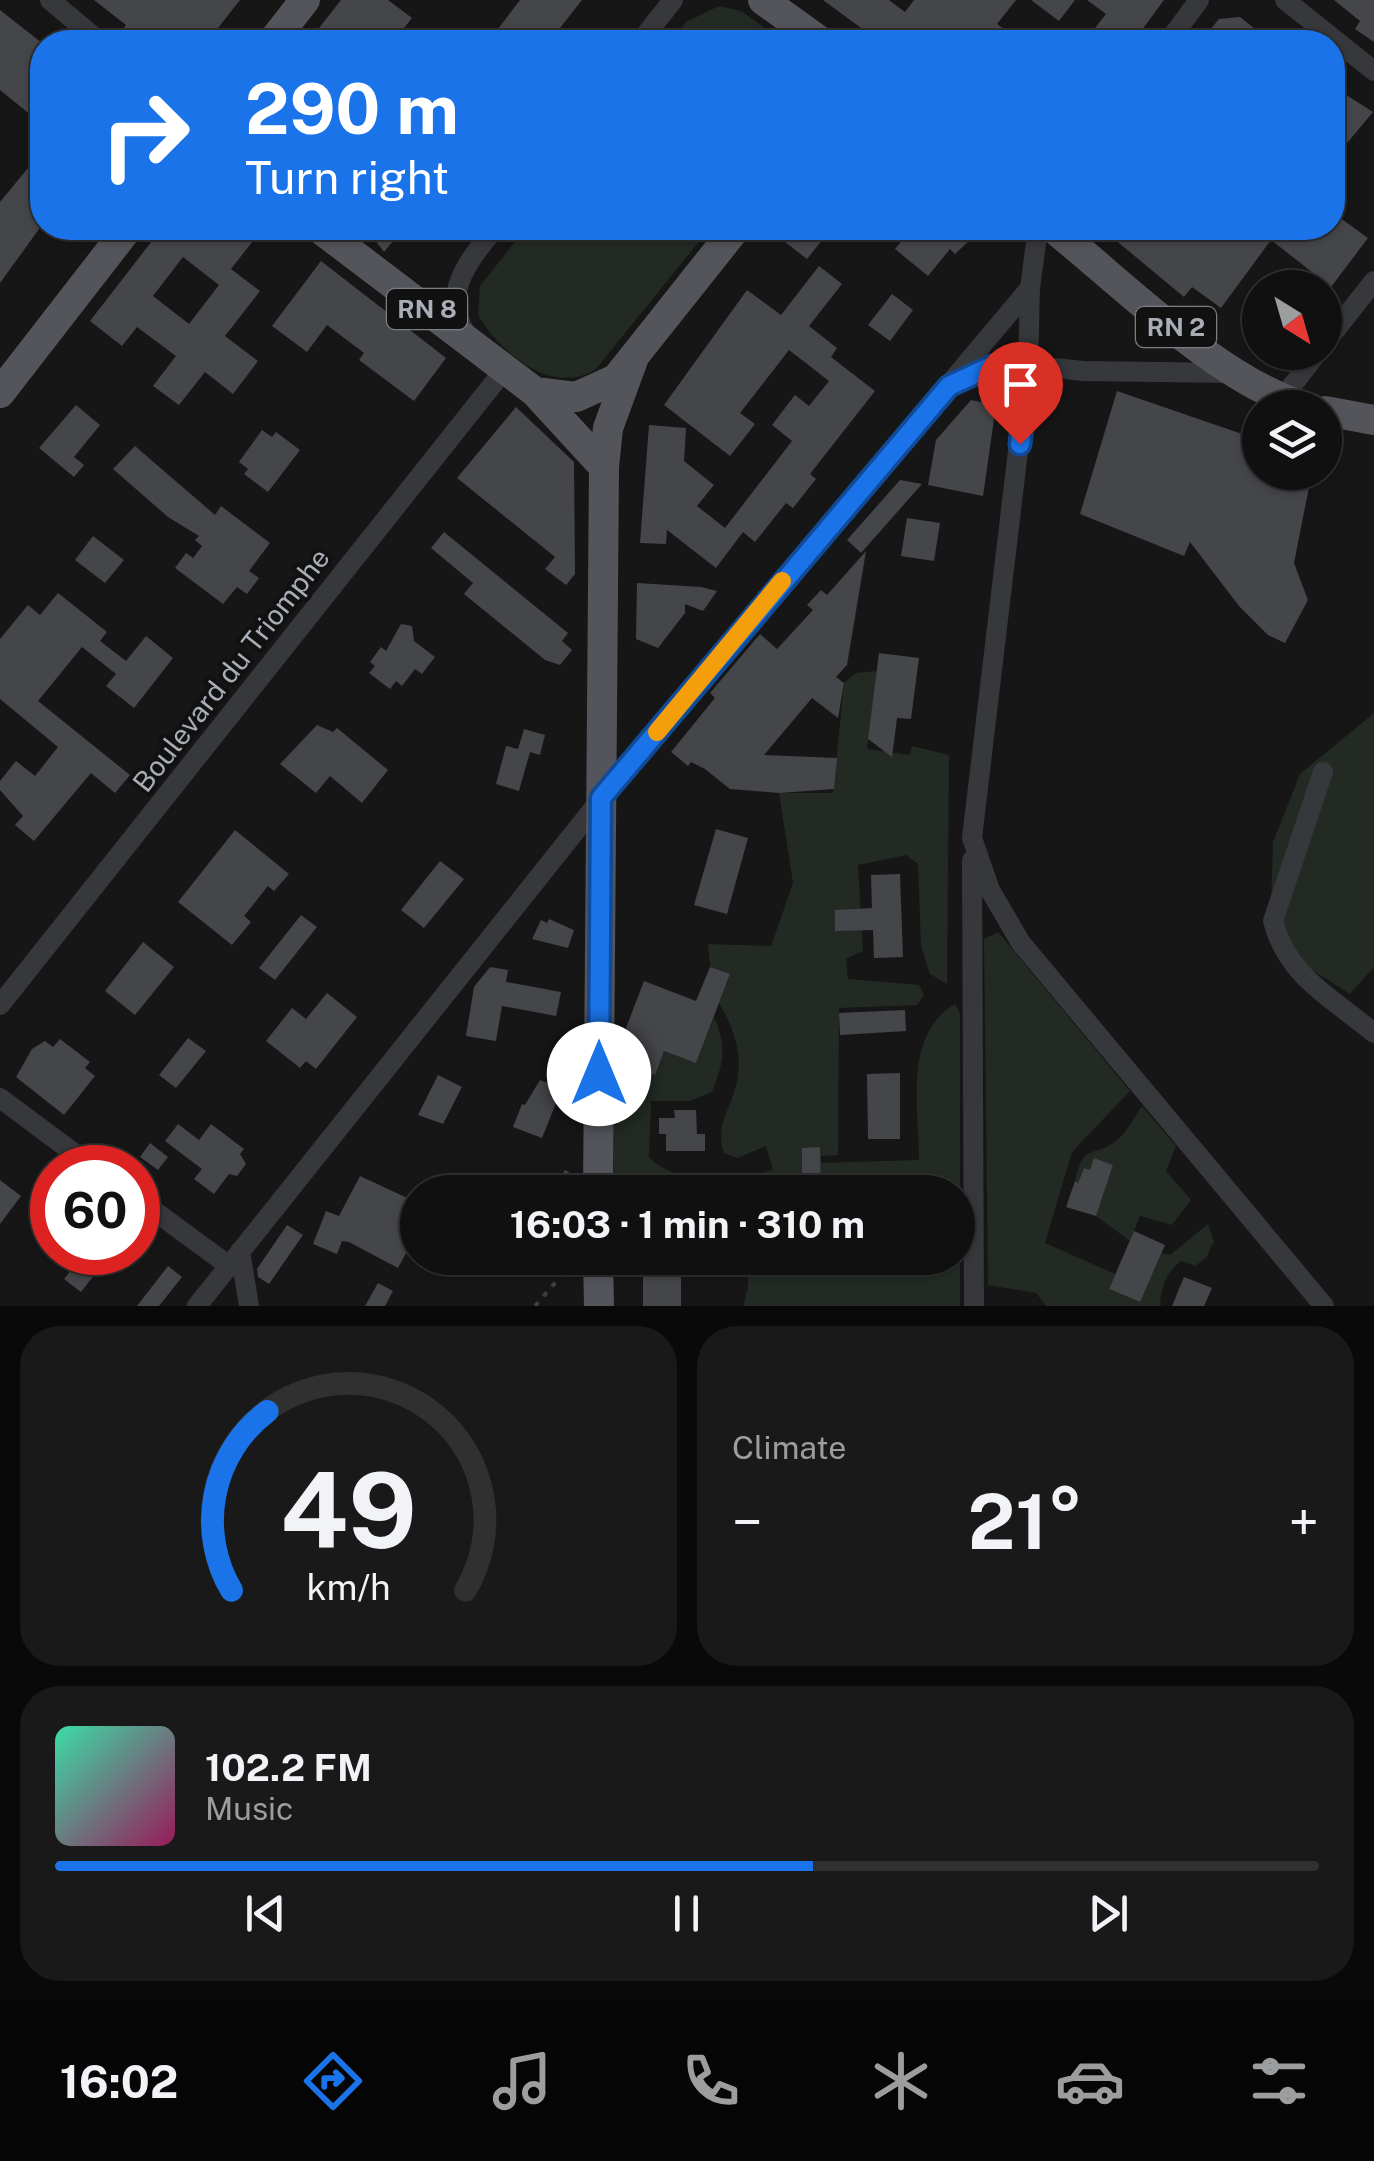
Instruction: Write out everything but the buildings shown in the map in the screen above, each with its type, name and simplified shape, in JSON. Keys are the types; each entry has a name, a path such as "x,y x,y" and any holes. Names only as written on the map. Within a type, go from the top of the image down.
{"main road":[{"path":"281,30 305,0"},
{"path":"763,0 802,30"},
{"path":"0,393 119,240"},
{"name":"RN 8","path":"335,240 536,392 604,466"},
{"path":"536,392 559,398 599,390 616,379 726,240"},
{"name":"RN 2","path":"1068,240 1233,373 1263,390"},
{"path":"598,1175 604,466 608,428 634,356"},
{"path":"1342,414 1374,420"},
{"path":"598,1275 598,1306"}],"street":[{"path":"50,0 86,30"},
{"path":"649,30 673,0"},
{"path":"1177,30 1199,0"},
{"path":"1285,0 1323,30"},
{"path":"1345,47 1374,70"},
{"path":"474,345 459,323 454,302 465,265 485,240"},
{"path":"974,1306 972,838 1028,367 1030,288 1036,240"},
{"path":"1342,322 1374,281"},
{"path":"196,1306 601,798 1030,288"},
{"path":"926,408 949,386 972,372 1008,363 1028,367 1233,373"},
{"name":"Boulevard du Triomphe","path":"0,1005 506,369"},
{"path":"1289,390 1304,370"},
{"path":"1324,772 1273,921 1290,962 1303,978 1374,1033"},
{"path":"972,838 990,890 1021,944 1324,1306"},
{"path":"0,1098 63,1145"},
{"path":"160,1213 234,1258 249,1306"}],"path":[{"path":"535,1306 562,1275"}],"shaded area":[{"path":"719,6 741,11 767,30 680,30 686,22"},
{"path":"516,240 700,240 596,369 579,376 546,374 514,356 478,315 480,286"},
{"path":"877,671 867,749 910,755 912,746 949,755 947,984 930,974 921,946 918,864 906,855 858,865 863,951 846,959 848,979 919,985 924,995 917,1005 839,1008 838,1155 821,1156 821,1163 919,1160 917,1096 921,1053 927,1034 955,1004 960,1013 960,1175 747,1175 773,1170 766,1146 738,1158 724,1153 722,1127 736,1086 738,1053 719,1003 730,975 710,967 708,944 771,946 793,883 779,793 833,793 844,683 856,673"},
{"path":"1374,713 1374,967 1350,994 1303,964 1271,908 1273,842 1300,774"},
{"path":"998,932 1130,1091 1072,1152 1045,1243 1115,1274 1109,1289 1139,1302 1162,1253 1170,1255 1208,1224 1214,1241 1206,1258 1195,1266 1182,1261 1173,1269 1163,1287 1161,1306 1046,1306 1036,1293 988,1285 984,939"},
{"path":"714,1017 722,1054 712,1092 690,1101 651,1101 649,1157 683,1175 614,1175 614,1060 654,1075 664,1051 696,1063"},
{"path":"1142,1106 1176,1146 1166,1171 1191,1200 1172,1225 1140,1216 1130,1241 1096,1216 1113,1165 1094,1158 1090,1170 1084,1168 1078,1183 1075,1181 1086,1155 1117,1140"},
{"path":"748,1275 960,1275 960,1306 743,1306"}],"slow traffic":[{"path":"657,732 782,581"}],"route":[{"path":"599,1074 601,798 911,425 949,386 992,366 1008,363 1028,367 1020,444"}]}
